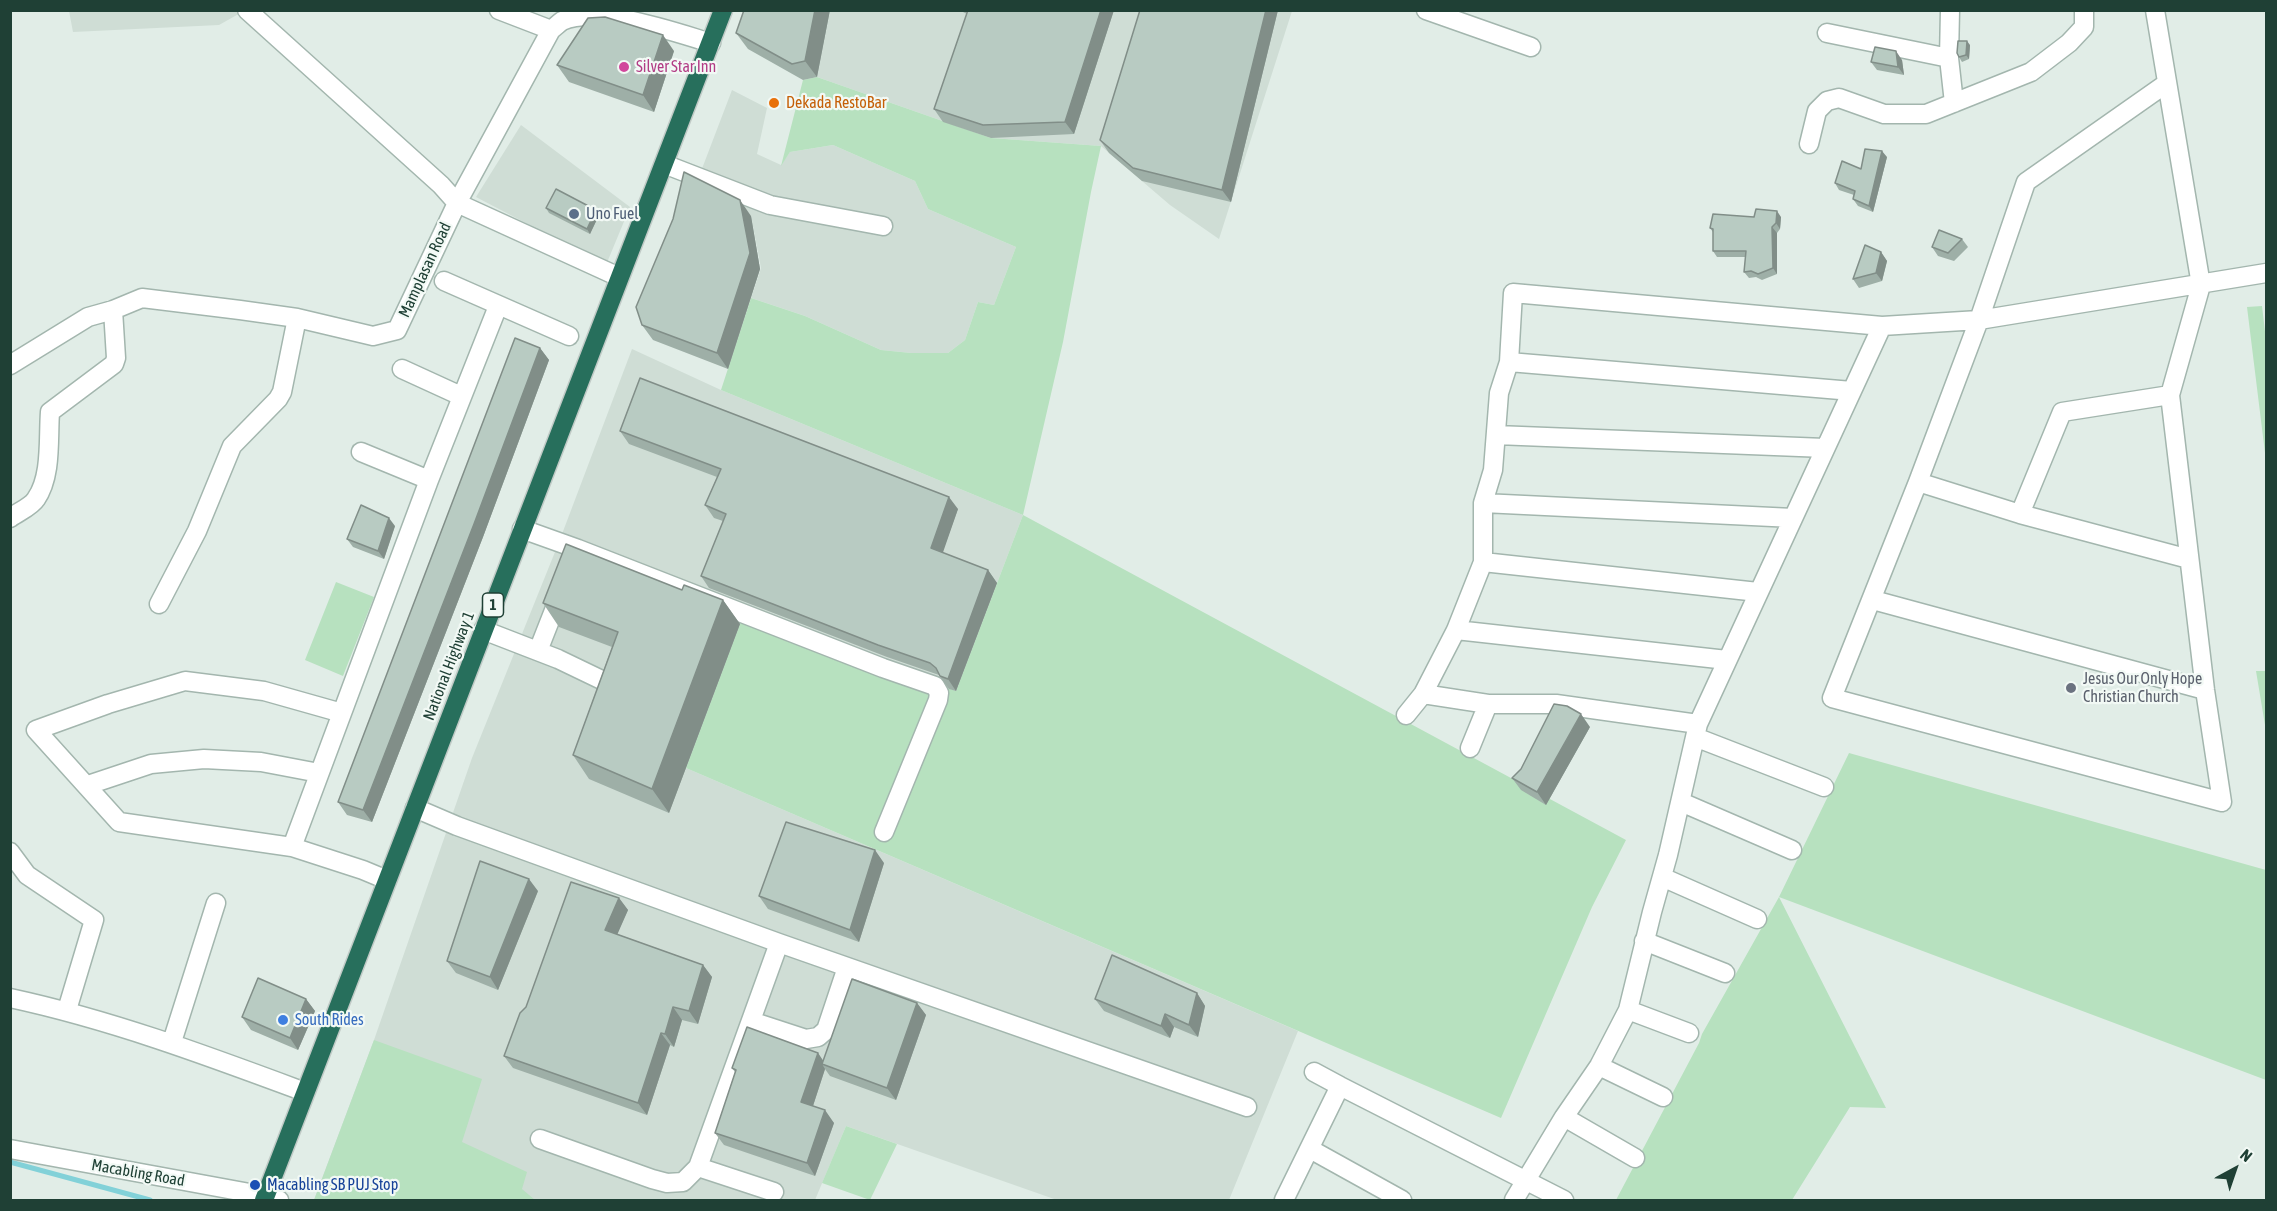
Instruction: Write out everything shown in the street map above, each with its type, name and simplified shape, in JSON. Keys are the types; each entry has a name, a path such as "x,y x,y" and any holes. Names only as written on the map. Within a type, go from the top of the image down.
{"highway":[{"name":"National Highway 1","path":"270,1199 305,1092 723,10"}],"street":[{"path":"247,10 441,185 457,203 619,277"},
{"path":"499,10 556,21 601,16 629,20 711,43"},
{"path":"1426,10 1531,47"},
{"path":"1950,10 1950,58 1954,103"},
{"path":"1809,144 1817,111 1827,101 1833,99 1839,98 1884,114 1926,114 2031,72 2069,43 2084,27 2084,10"},
{"path":"2155,10 2201,285 2170,395 2205,690 2222,802 1832,698 1873,600 1979,320 2026,182 2167,83"},
{"name":"Mamplasan Road","path":"10,365 88,317 142,298 297,318 373,336 397,330 457,203 556,21"},
{"path":"1827,33 1950,58"},
{"path":"664,164 770,205 883,226"},
{"path":"1406,715 1423,694 1456,630 1483,562 1484,503 1493,471 1499,393 1509,362 1513,293 1882,326 1979,320 2266,273"},
{"path":"444,281 568,336"},
{"path":"292,847 429,480 498,306"},
{"path":"10,518 36,501 45,480 50,412 114,364 116,352 113,310"},
{"path":"159,604 196,531 232,446 282,392 297,318"},
{"path":"1514,1200 1564,1117 1599,1066 1628,1010 1681,802 1696,730 1882,326"},
{"path":"1509,362 1852,391"},
{"path":"402,369 461,396"},
{"path":"2020,514 2062,412 2170,395"},
{"path":"1496,435 1825,448"},
{"path":"361,452 429,480"},
{"path":"1918,482 2020,514 2189,559"},
{"path":"1484,503 1793,518"},
{"path":"522,529 935,686 939,693 938,700 884,832"},
{"path":"538,651 578,549"},
{"path":"1483,562 1758,592"},
{"path":"1873,600 2205,690"},
{"path":"483,630 538,651 610,684"},
{"path":"1456,630 1727,660"},
{"path":"342,713 264,691 185,681 108,704 36,730 119,822 292,847 387,880"},
{"path":"1423,694 1488,704 1556,705 1696,730 1824,788"},
{"path":"1470,748 1488,704"},
{"path":"1546,725 1556,705"},
{"path":"88,785 151,764 204,759 261,762 319,773"},
{"path":"1681,802 1792,850"},
{"path":"415,808 575,875 779,943 1247,1107"},
{"path":"10,852 27,875 94,920 67,1010"},
{"path":"1662,877 1757,919"},
{"path":"172,1042 216,903"},
{"path":"1644,941 1725,973"},
{"path":"540,1139 667,1183 683,1182 698,1167 779,943"},
{"path":"751,1022 806,1039 818,1037 826,1030 848,967"},
{"path":"10,998 67,1010 172,1042 305,1092"},
{"path":"1628,1010 1689,1033"},
{"path":"1599,1066 1663,1098"},
{"path":"1314,1072 1564,1200"},
{"path":"1284,1200 1340,1086"},
{"path":"1564,1117 1635,1158"},
{"name":"Macabling Road","path":"10,1149 270,1199"},
{"path":"1310,1149 1402,1200"},
{"path":"698,1167 774,1192"}],"shaded area":[{"path":"69,11 244,11 219,25 73,32"},
{"path":"830,11 1292,11 1219,239 1170,205 1101,146 991,138 817,77"},
{"path":"732,90 767,108 757,154 781,165 790,152 833,145 915,181 928,209 1016,247 994,305 978,302 965,340 948,353 881,350 805,316 751,298 761,268 751,216 695,187"},
{"path":"521,125 630,207 606,265 476,197"},
{"path":"632,349 721,390 1023,515 956,691 715,601 744,613 686,768 1298,1031 1229,1200 1057,1200 846,1126 815,1200 314,1200 374,1040 472,758 559,542"}],"green space":[{"path":"817,77 991,138 1101,146 1063,342 1023,515 721,390 751,298 805,316 881,350 948,353 965,340 978,302 994,305 1016,247 928,209 915,181 833,145 790,152 781,166 803,80"},
{"path":"2262,306 2266,340 2266,461 2247,307"},
{"path":"1023,515 1626,840 1592,907 1501,1118 686,768 744,613 956,691"},
{"path":"336,582 374,597 343,676 305,660"},
{"path":"2256,671 2266,671 2266,731"},
{"path":"1849,753 2266,870 2266,1080 1779,897"},
{"path":"1779,897 1886,1108 1850,1107 1792,1200 1616,1200 1702,1034"},
{"path":"374,1040 482,1079 462,1142 527,1172 522,1189 535,1200 314,1200"},
{"path":"846,1126 897,1144 870,1200 822,1183"}],"building":[{"path":"744,10 815,10 805,61 792,64 736,33"},
{"path":"968,10 1101,10 1065,122 983,125 934,109"},
{"path":"1140,10 1266,10 1222,190 1133,168 1100,140"},
{"name":"Silver Star Inn","path":"605,17 663,35 643,95 557,65 588,18"},
{"path":"1958,41 1967,41 1966,55 1959,57"},
{"path":"1875,47 1896,51 1898,67 1871,62"},
{"path":"1865,149 1882,151 1869,206 1853,199 1855,191 1835,183 1842,161 1861,169"},
{"path":"684,172 740,200 750,253 717,353 642,325 636,307 673,219"},
{"name":"Uno Fuel","path":"556,189 596,210 587,229 546,208"},
{"path":"1756,209 1777,211 1776,223 1772,227 1773,268 1758,274 1751,271 1744,272 1746,251 1713,251 1713,229 1710,228 1713,214 1754,217"},
{"path":"1939,230 1962,239 1948,253 1932,247"},
{"path":"1865,245 1881,252 1876,273 1853,279"},
{"path":"515,338 540,348 474,524 363,810 338,802"},
{"path":"640,378 949,497 931,548 988,570 948,679 940,676 930,663 701,576 726,514 705,505 721,469 620,431"},
{"path":"361,505 389,518 378,551 347,539"},
{"path":"566,544 682,590 684,585 723,600 652,789 573,755 618,632 543,603"},
{"path":"1554,704 1567,706 1581,714 1537,792 1512,778 1521,769"},
{"path":"786,822 875,850 850,930 759,896"},
{"path":"480,861 529,879 490,977 447,961"},
{"path":"571,882 619,898 605,930 703,965 689,1011 673,1007 665,1034 661,1033 638,1103 504,1056 520,1013 526,1007"},
{"path":"1112,955 1197,993 1189,1025 1165,1014 1161,1026 1095,999"},
{"name":"South Rides","path":"258,978 306,999 290,1038 242,1017"},
{"path":"852,979 917,1003 887,1088 822,1064"},
{"path":"747,1027 818,1053 801,1102 825,1110 807,1163 715,1133 736,1070 732,1068"}],"waterway":[{"path":"10,1162 150,1200"}],"place":[{"name":"Silver Star Inn","path":"624,67"},
{"name":"Dekada RestoBar","path":"774,103"},
{"name":"Uno Fuel","path":"574,214"},
{"name":"Jesus Our Only Hope Christian Church","path":"2071,688"},
{"name":"South Rides","path":"283,1020"},
{"name":"Macabling SB PUJ Stop","path":"255,1185"}]}
